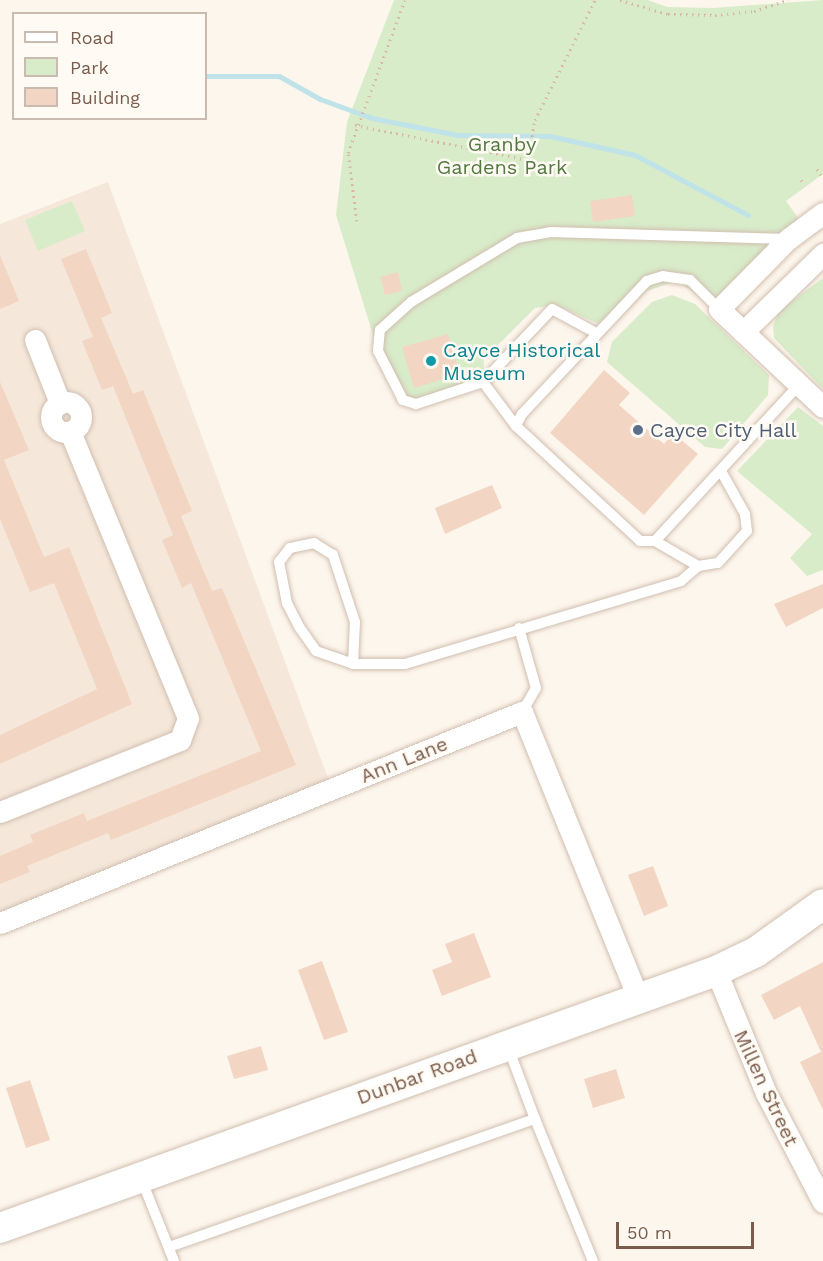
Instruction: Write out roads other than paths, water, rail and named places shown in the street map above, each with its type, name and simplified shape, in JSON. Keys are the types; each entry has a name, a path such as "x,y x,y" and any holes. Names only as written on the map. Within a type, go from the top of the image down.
{"street":[{"path":"823,213 788,239 719,309 823,407"},
{"path":"743,332 823,254"},
{"path":"0,812 180,740 188,718 70,432 79,426 81,413 75,405 60,403 35,340"},
{"path":"522,712 638,998"},
{"name":"Ann Lane","path":"0,923 522,712"},
{"name":"Dunbar Road","path":"0,1228 716,971 756,952 823,904"},
{"name":"Millen Street","path":"716,971 766,1093 816,1175 823,1202"}],"lane":[{"path":"596,333 552,309 483,382 416,404 403,400 378,351 380,330 411,302 517,238 550,232 788,239"},
{"path":"516,426 522,414 647,281 663,276 690,280 719,309"},
{"path":"483,382 516,426 640,541 655,541 698,566"},
{"path":"655,541 800,385"},
{"path":"353,664 355,622 333,555 314,543 290,548 279,562 287,603 300,628 316,651 353,664 405,664 681,581 698,566 718,562 747,531 745,514 721,471"},
{"path":"519,628 536,688 522,712"},
{"path":"507,1045 593,1261"},
{"path":"169,1247 535,1119"},
{"path":"141,1177 174,1261"}],"waterway":[{"path":"207,76 279,76 320,99 372,118 457,135 550,136 635,155 748,215"}],"place":[{"name":"Cayce Historical Museum","path":"431,361"},
{"name":"Cayce City Hall","path":"638,430"}],"park label":[{"name":"Granby Gardens Park","path":"502,156"}]}
